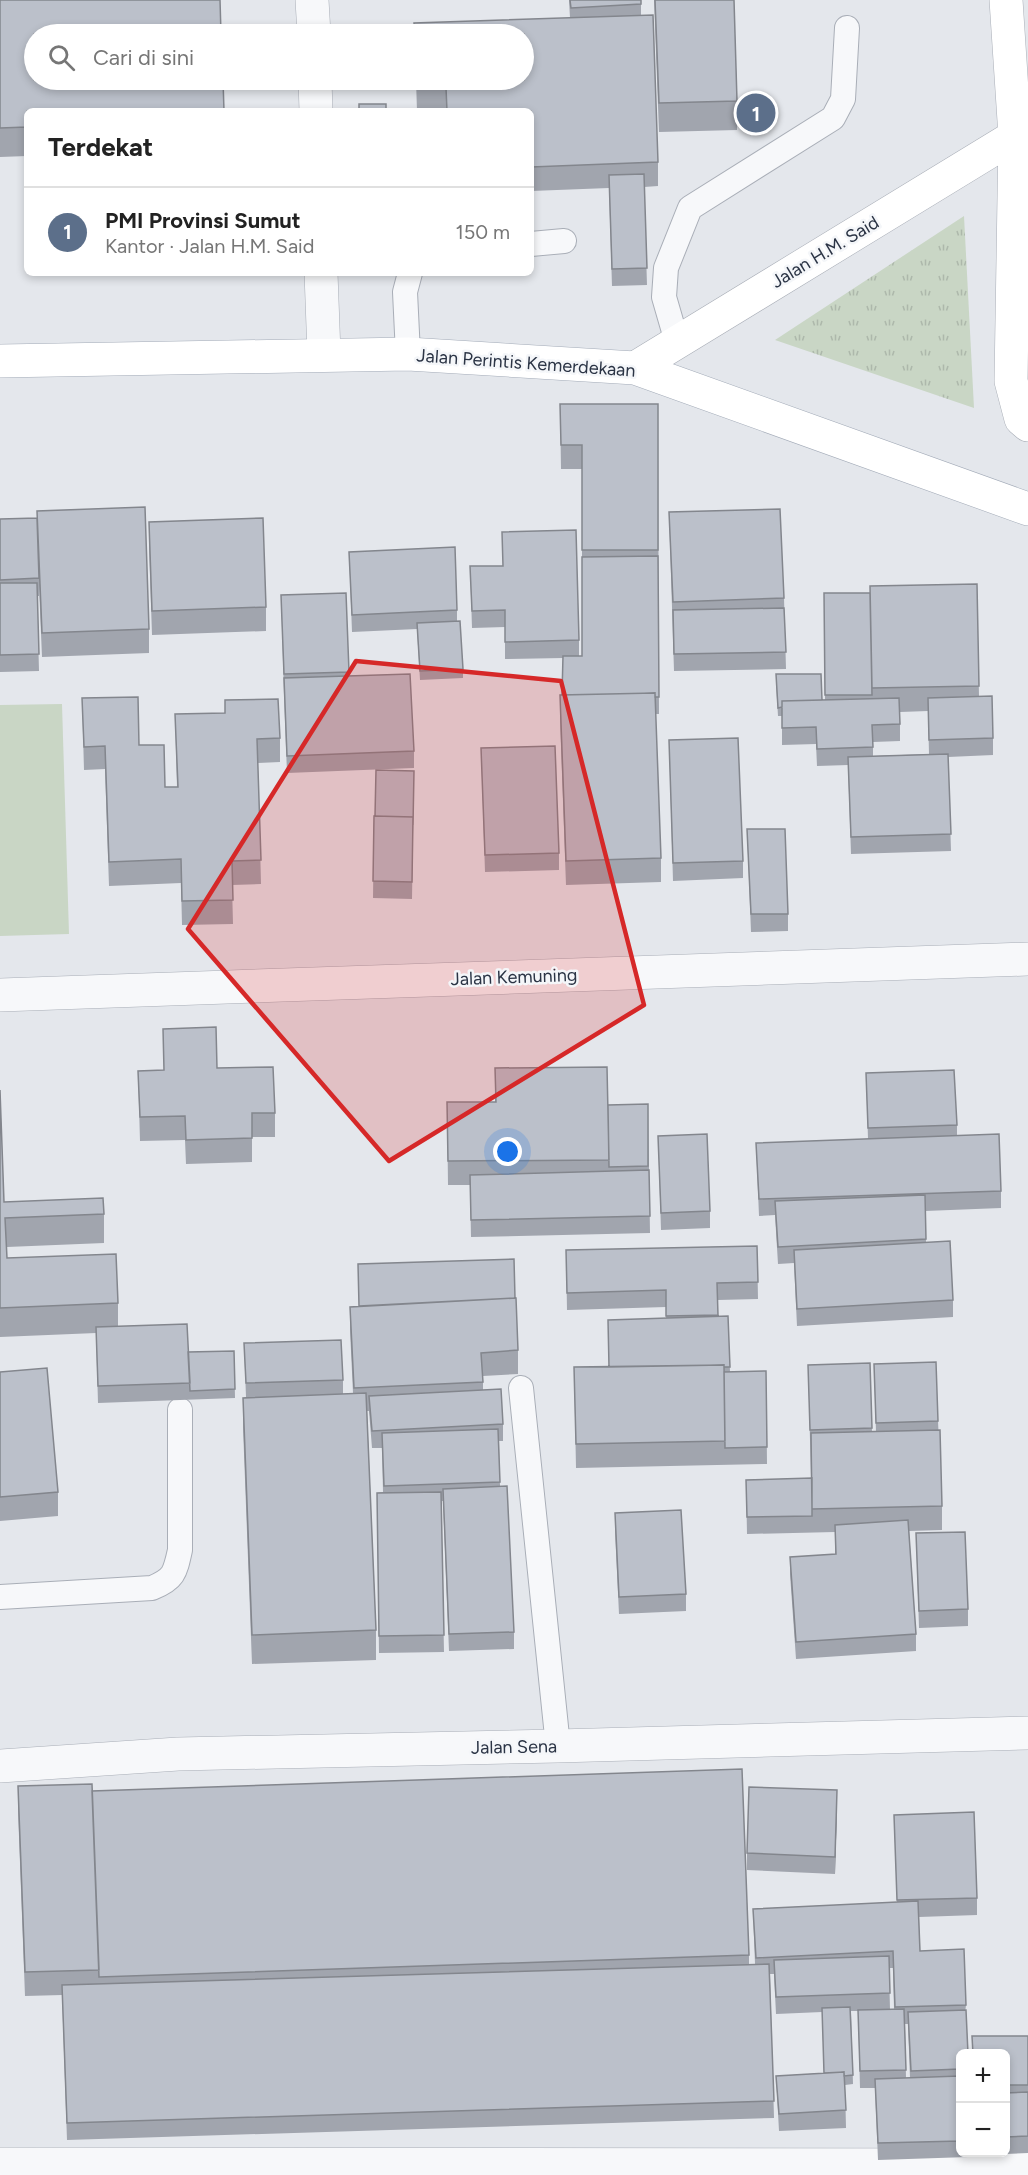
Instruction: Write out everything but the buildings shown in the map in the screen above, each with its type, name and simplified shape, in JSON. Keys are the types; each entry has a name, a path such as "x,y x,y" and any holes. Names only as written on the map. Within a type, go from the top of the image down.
{"main road":[{"path":"1006,0 1015,136 1011,381 1021,419 1028,425"},
{"name":"Jalan H.M. Said","path":"635,368 1015,136"},
{"name":"Jalan Perintis Kemerdekaan","path":"0,361 408,354 635,368 1028,508"}],"street":[{"path":"312,0 313,24"},
{"path":"315,90 316,108"},
{"path":"321,276 324,354"},
{"name":"Jalan Kemuning","path":"0,995 1028,959"},
{"name":"Jalan Sena","path":"0,1766 178,1754 1028,1733"},
{"path":"0,2164 1028,2165"}],"lane":[{"path":"677,342 664,297 666,268 690,208 833,118 843,99 847,28"},
{"path":"534,244 564,241"},
{"path":"408,354 405,292 409,276"},
{"path":"521,1388 558,1746"},
{"path":"0,1597 152,1588 167,1581 176,1571 180,1550 180,1410"}],"highlighted area":[{"path":"356,661 561,681 644,1005 389,1161 188,929"}],"green space":[{"path":"964,216 974,408 775,340"},
{"path":"62,704 69,934 0,936 0,705"}],"place":[{"name":"PMI Provinsi Sumut","path":"756,113"}]}
